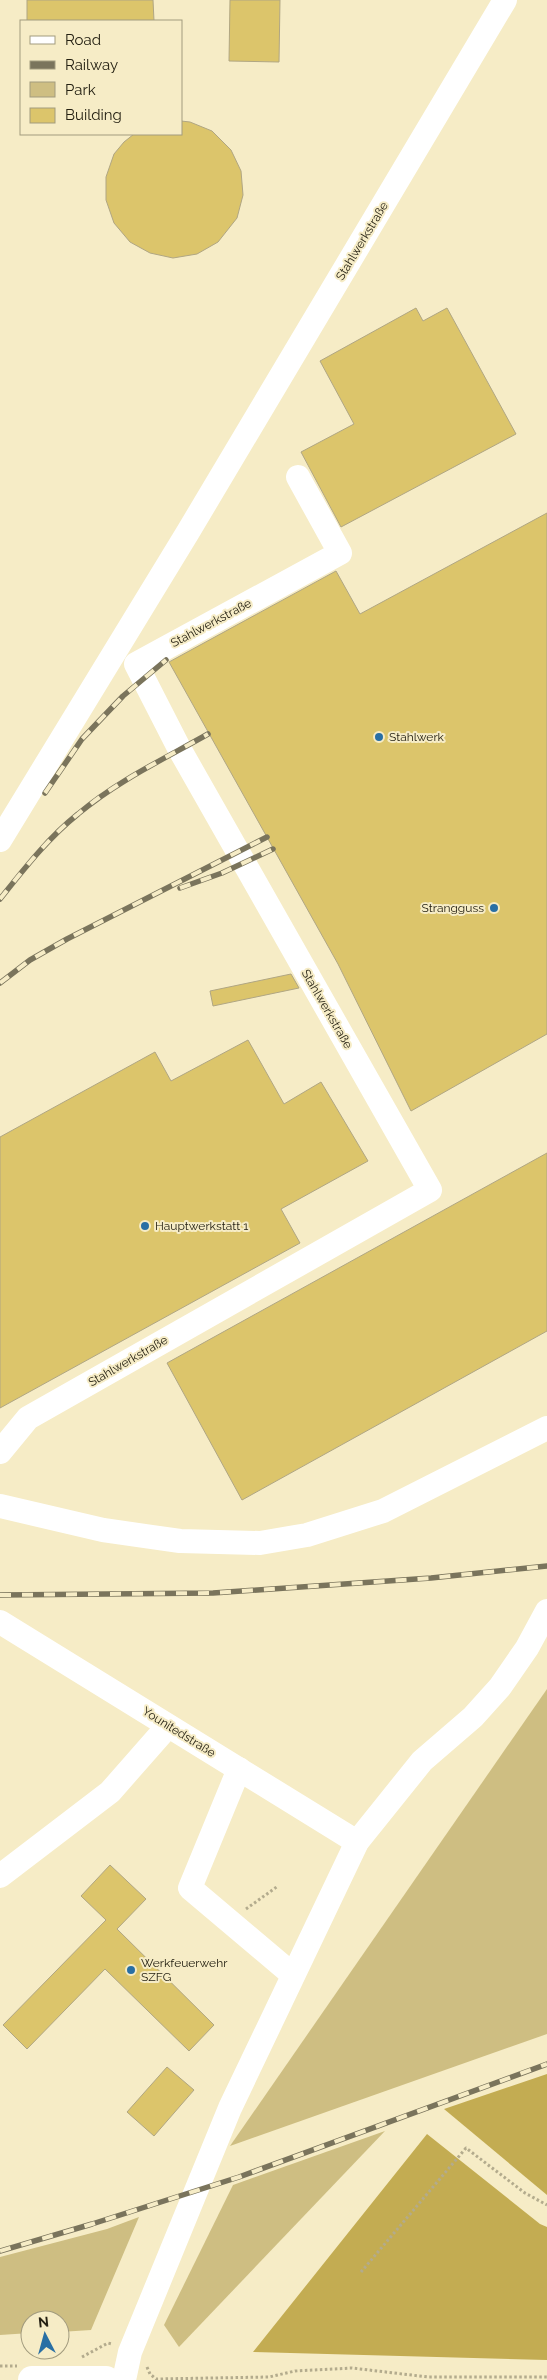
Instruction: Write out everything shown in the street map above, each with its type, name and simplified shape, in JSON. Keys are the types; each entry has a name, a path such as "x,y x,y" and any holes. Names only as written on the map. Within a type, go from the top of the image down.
{"main road":[{"path":"32,2380 106,2380"}],"lane":[{"name":"Stahlwerkstraße","path":"0,840 188,532 505,0"},
{"name":"Stahlwerkstraße","path":"0,1452 28,1418 430,1190 180,750 136,664 340,553 298,477"},
{"path":"0,1506 103,1530 180,1541 260,1543 307,1535 383,1511 547,1428"},
{"path":"124,2380 130,2352 230,2108 357,1842 422,1761 473,1717 500,1687 528,1648 547,1611"},
{"name":"Younitedstraße","path":"0,1622 357,1842"},
{"path":"0,1876 110,1792 168,1726"},
{"path":"239,1769 190,1888 293,1975"}],"path":[{"path":"229,1920 278,1886"},
{"path":"361,2272 466,2148 525,2193 547,2205"},
{"path":"180,2378 269,2377 295,2371 352,2368 428,2376 547,2377"}],"green space":[{"path":"547,1689 547,2034 230,2146"},
{"path":"385,2131 179,2347 164,2325 233,2185"},
{"path":"139,2217 91,2330 70,2331 70,2310 20,2310 20,2334 0,2335 0,2257 107,2229"}],"shaded area":[{"path":"547,2074 547,2195 444,2109"},
{"path":"427,2134 540,2224 547,2227 547,2360 253,2352"}],"building":[{"path":"27,0 153,0 154,20 27,20"},
{"path":"230,0 280,0 279,62 229,61"},
{"path":"182,121 190,122 212,131 231,150 241,171 243,195 237,218 218,242 197,254 173,258 150,253 130,242 114,223 106,200 106,177 114,154 133,135 182,135"},
{"path":"416,308 423,321 447,308 516,434 341,527 301,452 354,424 320,361"},
{"name":"Stahlwerk","path":"547,513 547,1034 411,1111 338,964 169,662 336,571 360,614"},
{"path":"291,974 299,988 213,1006 210,991"},
{"name":"Hauptwerkstatt 1","path":"248,1040 284,1104 321,1082 368,1161 281,1209 300,1243 0,1408 0,1137 155,1052 171,1081"},
{"path":"547,1153 547,1331 242,1500 167,1363"},
{"path":"110,1865 146,1899 117,1929 214,2025 189,2051 105,1969 27,2049 3,2025 106,1920 81,1896"},
{"path":"167,2067 194,2090 154,2136 127,2112"}],"railway":[{"path":"45,793 82,739 123,696 166,660"},
{"path":"0,899 46,844 67,823 93,802 141,771 208,734"},
{"path":"0,983 30,960 67,939 267,837"},
{"path":"180,888 222,873 273,849"},
{"path":"0,1595 213,1593 431,1578 547,1566"},
{"path":"0,2251 239,2177 547,2064"}],"place":[{"name":"Stahlwerk","path":"379,737"},
{"name":"Strangguss","path":"494,908"},
{"name":"Hauptwerkstatt 1","path":"145,1226"},
{"name":"Werkfeuerwehr SZFG","path":"131,1970"}]}
